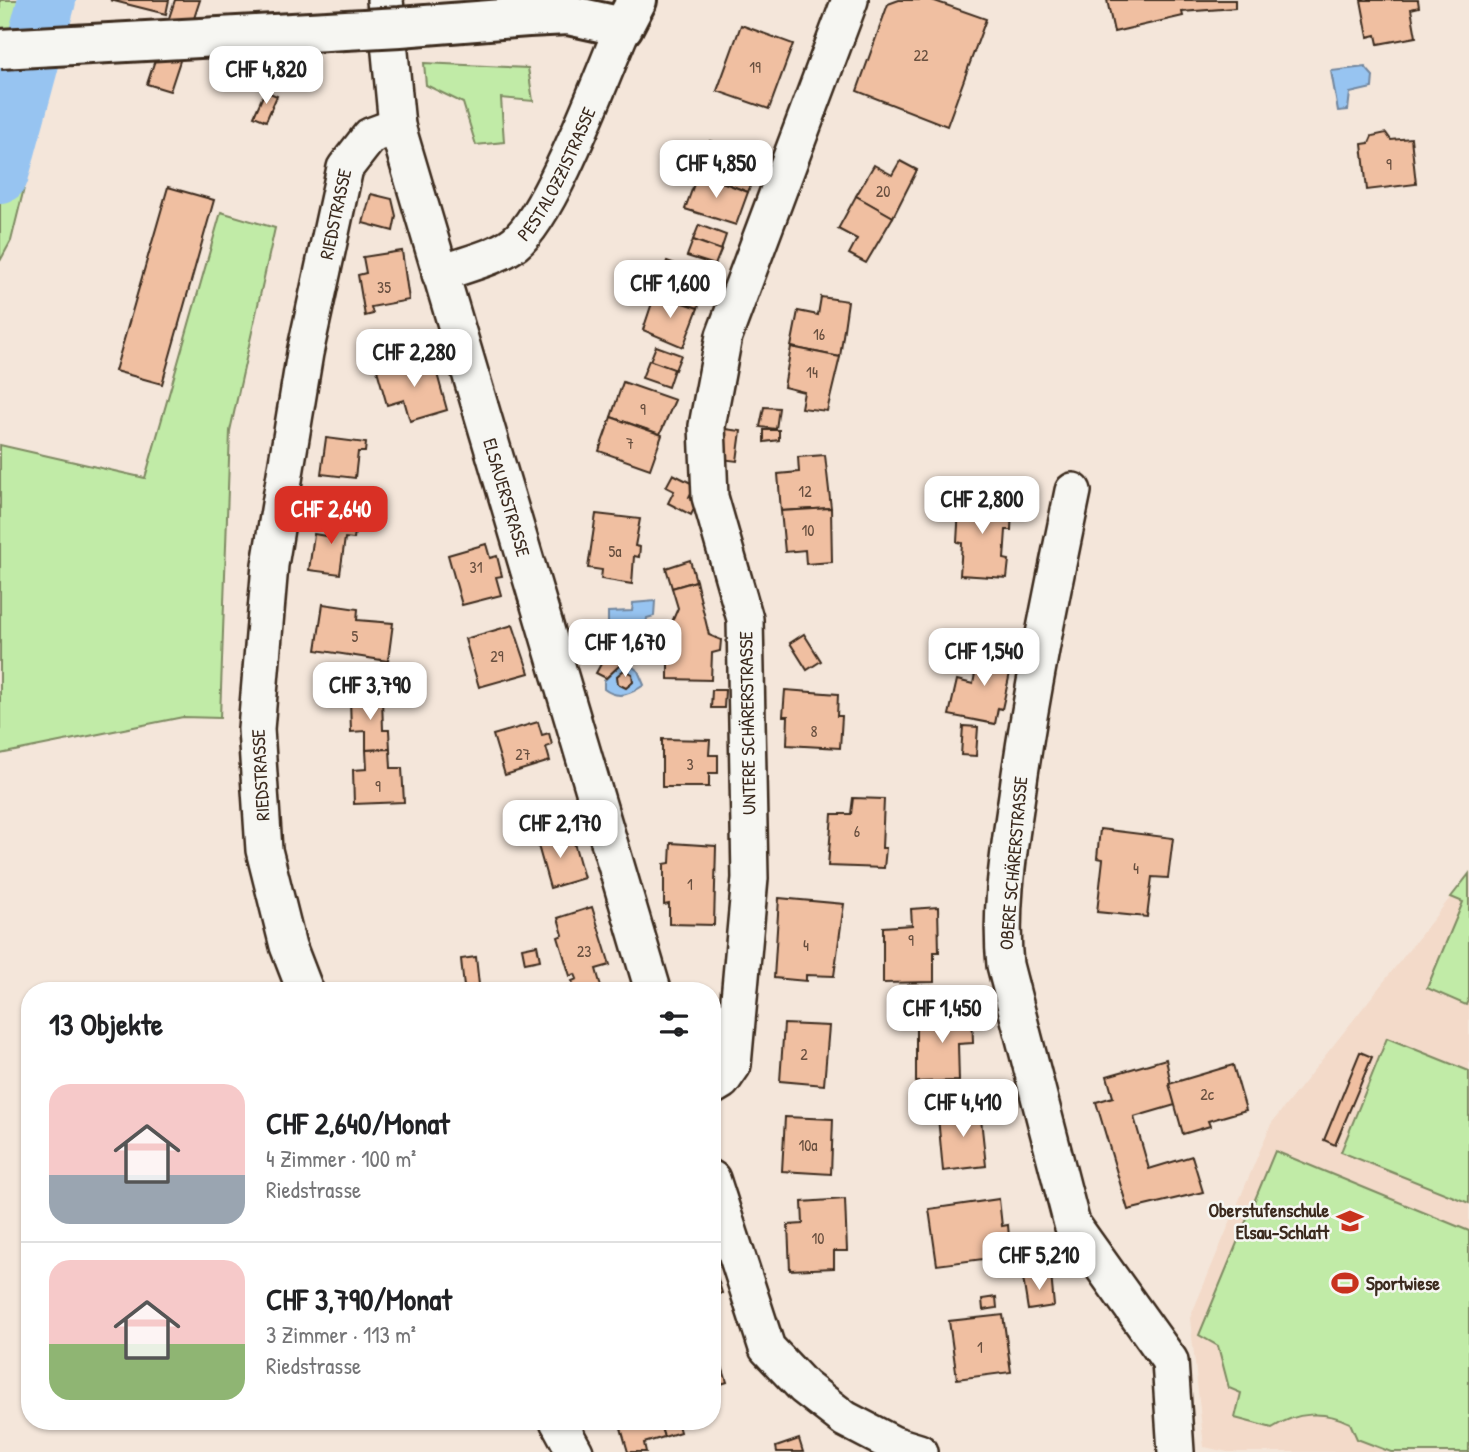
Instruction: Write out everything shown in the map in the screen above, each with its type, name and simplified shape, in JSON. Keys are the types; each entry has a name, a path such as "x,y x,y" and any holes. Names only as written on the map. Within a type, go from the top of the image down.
{"main road":[{"name":"PESTALOZZISTRASSE","path":"0,49 630,13"}],"street":[{"name":"ELSAUERSTRASSE","path":"385,0 397,126 651,982"},
{"name":"UNTERE SCHÄRERSTRASSE","path":"721,1082 733,1065 750,878 745,619 710,496 707,426 723,336 850,0"},
{"name":"PESTALOZZISTRASSE","path":"440,274 500,252 530,228 562,165 630,13"},
{"name":"RIEDSTRASSE","path":"302,982 288,946 264,850 256,729 270,565 305,353 345,168 370,136 397,126"},
{"name":"OBERE SCHÄRERSTRASSE","path":"1073,491 1034,672 1011,832 1002,938 1005,965 1072,1224 1170,1361 1177,1452"},
{"path":"721,1207 767,1348 804,1387 845,1419 893,1444 919,1452"},
{"path":"563,1430 575,1452"}],"shaded area":[{"name":"Oberstufenschule Elsau-Schlatt","path":"1469,874 1469,1452 1228,1452 1204,1447 1190,1318 1271,1124"}],"green space":[{"path":"0,0 67,0 46,76 50,83 11,241 0,261"},
{"path":"424,63 528,68 533,101 501,98 504,142 476,145 463,103 426,85"},
{"path":"221,212 275,228 230,431 220,718 183,717 0,754 0,445 145,478"},
{"path":"1469,874 1469,998 1466,1005 1427,988 1463,902 1451,897"},
{"path":"1387,1038 1469,1071 1469,1203 1341,1152"},
{"name":"Sportwiese","path":"1275,1151 1469,1231 1469,1452 1391,1452 1357,1439 1350,1423 1330,1416 1300,1416 1272,1428 1235,1418 1241,1393 1229,1388 1218,1346 1199,1335"}],"water":[{"path":"1365,67 1373,76 1372,88 1350,93 1348,110 1338,111 1331,71"},
{"path":"655,601 654,616 647,618 646,624 633,623 633,658 629,659 629,664 638,671 644,685 619,695 609,692 604,689 604,681 620,664 620,660 608,661 608,612 632,611 633,603"}],"building":[{"path":"110,0 169,0 166,14"},
{"path":"175,0 200,0 170,91 147,84"},
{"path":"899,0 932,0 986,19 947,126 857,91 888,4"},
{"path":"1107,0 1235,0 1235,8 1182,12 1183,16 1114,32"},
{"path":"1361,0 1418,0 1419,7 1411,9 1416,37 1378,44 1376,35 1368,37"},
{"path":"741,25 793,44 769,109 717,91"},
{"path":"265,91 277,96 266,121 254,116"},
{"path":"1386,133 1391,140 1411,138 1416,184 1367,190 1362,144 1369,143 1372,136"},
{"path":"710,141 761,158 748,192 698,173"},
{"path":"900,161 917,170 893,217 856,196 874,165 892,175"},
{"path":"698,173 748,192 736,225 685,209"},
{"path":"168,187 214,200 162,384 115,371"},
{"path":"371,194 392,199 396,216 393,231 363,223"},
{"path":"856,196 893,217 866,263 849,254 857,239 838,229"},
{"path":"699,225 726,235 721,250 693,240"},
{"path":"693,240 721,250 715,265 687,256"},
{"path":"402,251 409,300 371,307 373,314 365,316 358,275 366,273 363,257"},
{"path":"667,261 717,279 710,299 702,296 698,308 655,294"},
{"path":"655,294 698,308 683,347 643,330"},
{"path":"821,297 848,301 840,357 791,347 798,311 818,315"},
{"path":"656,346 681,355 675,370 650,361"},
{"path":"791,347 840,357 827,411 801,408 804,392 784,387"},
{"path":"433,359 447,410 410,421 404,400 387,405 377,370 396,364 398,369"},
{"path":"649,360 674,369 668,387 642,378"},
{"path":"623,382 675,400 660,434 611,417"},
{"path":"764,407 779,408 776,429 760,427"},
{"path":"611,417 662,435 650,469 599,451"},
{"path":"725,429 741,431 737,461 721,459"},
{"path":"764,430 779,430 779,440 764,442"},
{"path":"326,438 366,443 365,452 358,452 355,478 321,474"},
{"path":"825,455 831,508 781,511 778,474 799,472 798,457"},
{"path":"673,474 695,485 689,497 698,501 691,515 668,503 674,491 666,487"},
{"path":"960,490 986,491 985,508 1012,509 1011,530 1006,530 1004,559 1009,560 1007,578 960,575 962,543 957,542"},
{"path":"831,508 832,562 806,564 805,550 785,552 781,511"},
{"path":"596,514 640,519 635,546 640,547 639,557 634,556 632,584 601,579 602,570 588,568"},
{"path":"328,518 356,522 354,539 345,538 340,574 309,570 314,534 326,536"},
{"path":"486,544 490,558 497,556 502,576 496,577 501,595 462,605 448,555"},
{"path":"690,560 696,581 672,588 666,568"},
{"path":"696,581 709,635 721,640 720,651 712,653 711,680 668,679 668,657 654,657 655,627 669,629 678,608 672,588"},
{"path":"323,604 358,609 357,620 393,623 388,661 316,650"},
{"path":"513,625 529,673 479,687 465,639"},
{"path":"804,634 821,661 807,670 790,643"},
{"path":"980,648 1014,655 1002,709 998,708 995,724 949,715 957,680 973,684"},
{"path":"621,660 620,665 606,678 596,673 602,662"},
{"path":"624,670 632,674 633,682 626,688 618,684 617,676"},
{"path":"712,690 725,690 724,708 711,708"},
{"path":"785,690 838,694 837,716 842,716 840,748 787,745 788,716 783,716"},
{"path":"382,697 383,730 389,730 390,749 366,750 366,731 351,732 350,698"},
{"path":"538,722 542,735 549,733 552,745 546,747 550,761 505,775 493,735"},
{"path":"963,726 978,727 976,756 961,755"},
{"path":"662,739 710,740 709,755 718,755 718,773 709,773 709,787 662,787"},
{"path":"390,749 391,768 402,768 404,802 354,804 353,770 367,769 366,750"},
{"path":"853,798 884,799 884,868 828,866 832,814 851,814"},
{"path":"1100,829 1173,838 1168,878 1152,877 1147,917 1097,912 1103,859 1097,858"},
{"path":"571,832 584,878 550,888 537,842"},
{"path":"671,843 716,846 714,925 669,924 669,904 664,905 664,864 670,863"},
{"path":"779,898 844,904 834,976 806,975 806,981 774,978"},
{"path":"592,907 610,965 596,969 600,982 572,982 577,979 575,974 570,976 558,937 563,935 558,918"},
{"path":"938,907 939,952 934,952 934,982 883,983 883,927 912,925 911,909"},
{"path":"537,945 540,960 525,963 522,948"},
{"path":"476,957 479,982 463,982 461,959"},
{"path":"932,1010 972,1010 973,1043 958,1044 959,1081 916,1082 916,1024 932,1023"},
{"path":"784,1024 829,1026 824,1085 780,1081"},
{"path":"1360,1052 1372,1057 1335,1145 1324,1140"},
{"path":"1166,1059 1175,1105 1134,1117 1149,1169 1192,1156 1203,1192 1128,1210 1096,1102 1113,1097 1107,1076"},
{"path":"1233,1065 1246,1110 1208,1121 1210,1126 1183,1134 1169,1084"},
{"path":"979,1100 986,1166 943,1171 938,1117 963,1115 962,1103"},
{"path":"785,1117 833,1119 831,1174 782,1171"},
{"path":"845,1199 847,1251 834,1251 834,1268 790,1270 788,1225 803,1224 802,1202"},
{"path":"999,1199 1002,1226 1008,1225 1009,1237 1004,1238 1007,1256 937,1265 929,1209"},
{"path":"1051,1274 1054,1306 1028,1310 1023,1278"},
{"path":"996,1297 997,1308 983,1310 982,1299"},
{"path":"1003,1315 1011,1372 957,1379 949,1321"},
{"path":"721,1363 727,1382 721,1384"},
{"path":"622,1430 662,1430 664,1437 644,1443 646,1452 628,1452"},
{"path":"662,1430 679,1430 680,1432 664,1437"},
{"path":"799,1439 803,1452 777,1452 776,1447"}],"waterway":[{"path":"0,174 47,0"}],"place":[{"name":"Oberstufenschule Elsau-Schlatt","path":"1350,1221"},
{"name":"Sportwiese","path":"1345,1283"}]}
